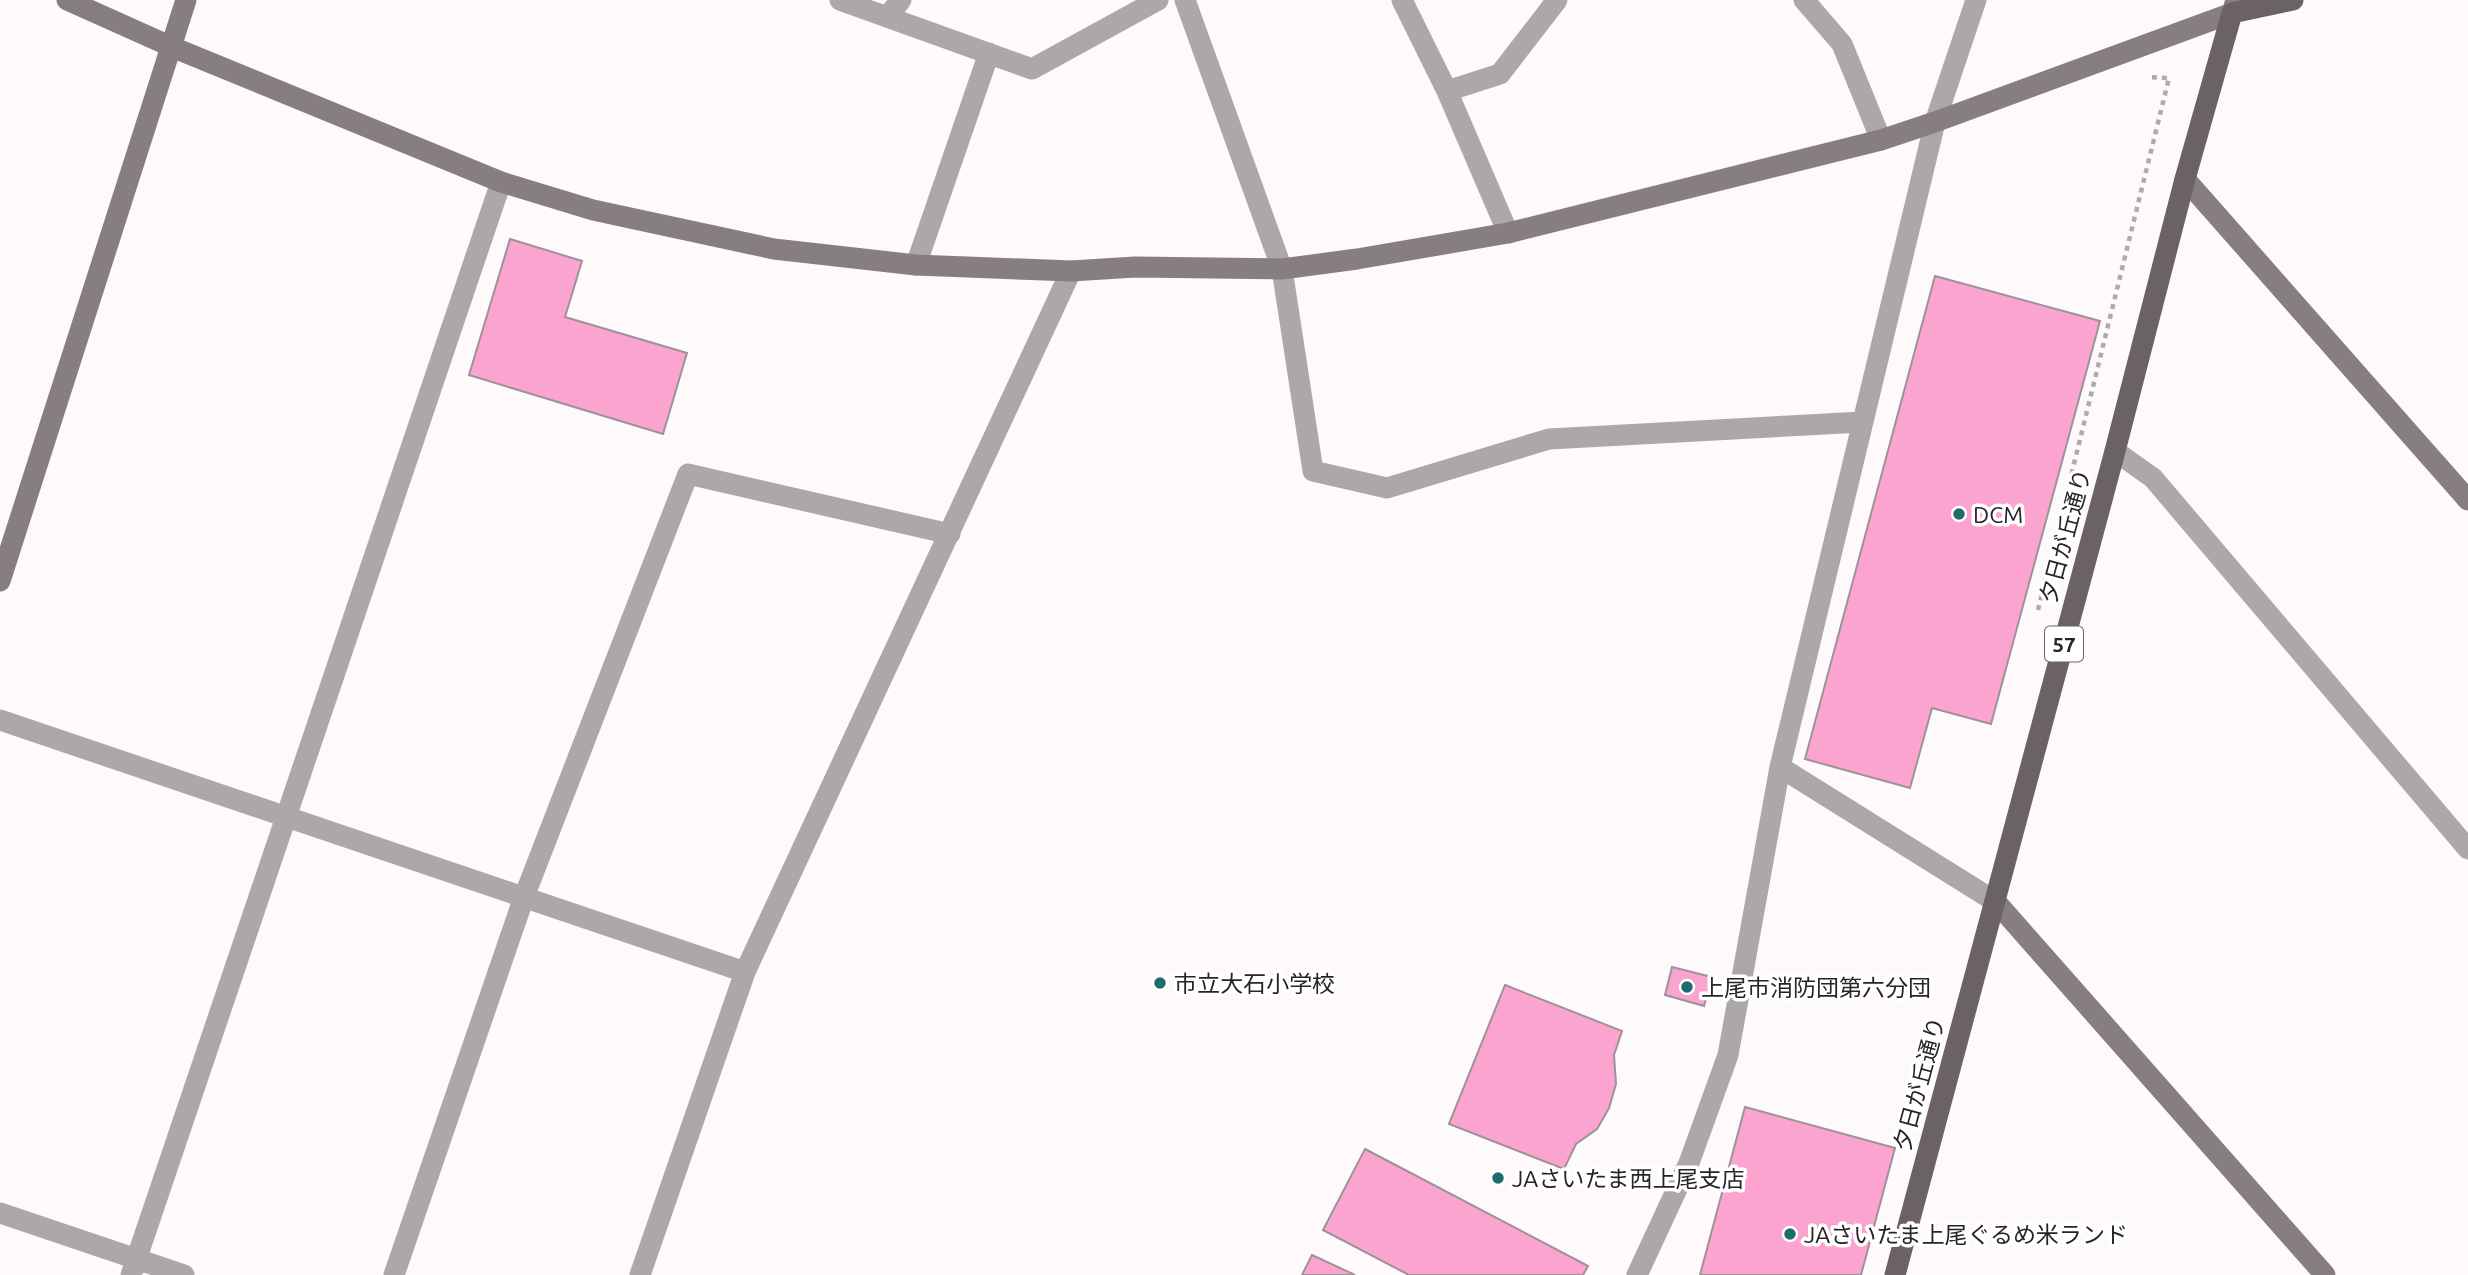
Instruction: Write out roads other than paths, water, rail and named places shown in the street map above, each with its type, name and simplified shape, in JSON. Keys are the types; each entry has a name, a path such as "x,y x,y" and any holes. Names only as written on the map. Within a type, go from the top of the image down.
{"main road":[{"path":"2234,6 2293,0"},
{"name":"夕日が丘通り","path":"1895,1275 1996,902 2185,179 2234,6"}],"street":[{"path":"67,0 172,47 501,182 593,210 774,249 916,265 1071,271 1135,267 1282,269 1508,233 1881,140 1936,122 2234,6"},
{"path":"0,581 186,0"},
{"path":"840,0 1032,69 1157,0"},
{"path":"887,17 901,0"},
{"path":"1185,0 1282,269 1313,471 1387,488 1549,439 1862,422"},
{"path":"1402,0 1447,91 1508,233"},
{"path":"1447,91 1500,74 1557,0"},
{"path":"1804,0 1842,44 1881,140"},
{"path":"1637,1275 1689,1163 1728,1055 1780,767 1936,122 1976,0"},
{"path":"916,265 989,54"},
{"path":"2185,179 2468,500"},
{"path":"134,1267 501,182"},
{"path":"640,1275 746,972 1071,271"},
{"path":"2115,451 2152,478 2468,849"},
{"path":"394,1275 524,897 688,474 950,534"},
{"path":"0,720 746,972"},
{"path":"1780,767 1996,902 2325,1275"},
{"path":"0,1213 134,1267 184,1275"}],"place":[{"name":"DCM","path":"1959,514"},
{"name":"市立大石小学校","path":"1160,983"},
{"name":"上尾市消防団第六分団","path":"1687,987"},
{"name":"JAさいたま西上尾支店","path":"1498,1178"},
{"name":"JAさいたま上尾ぐるめ米ランド","path":"1790,1234"}]}
